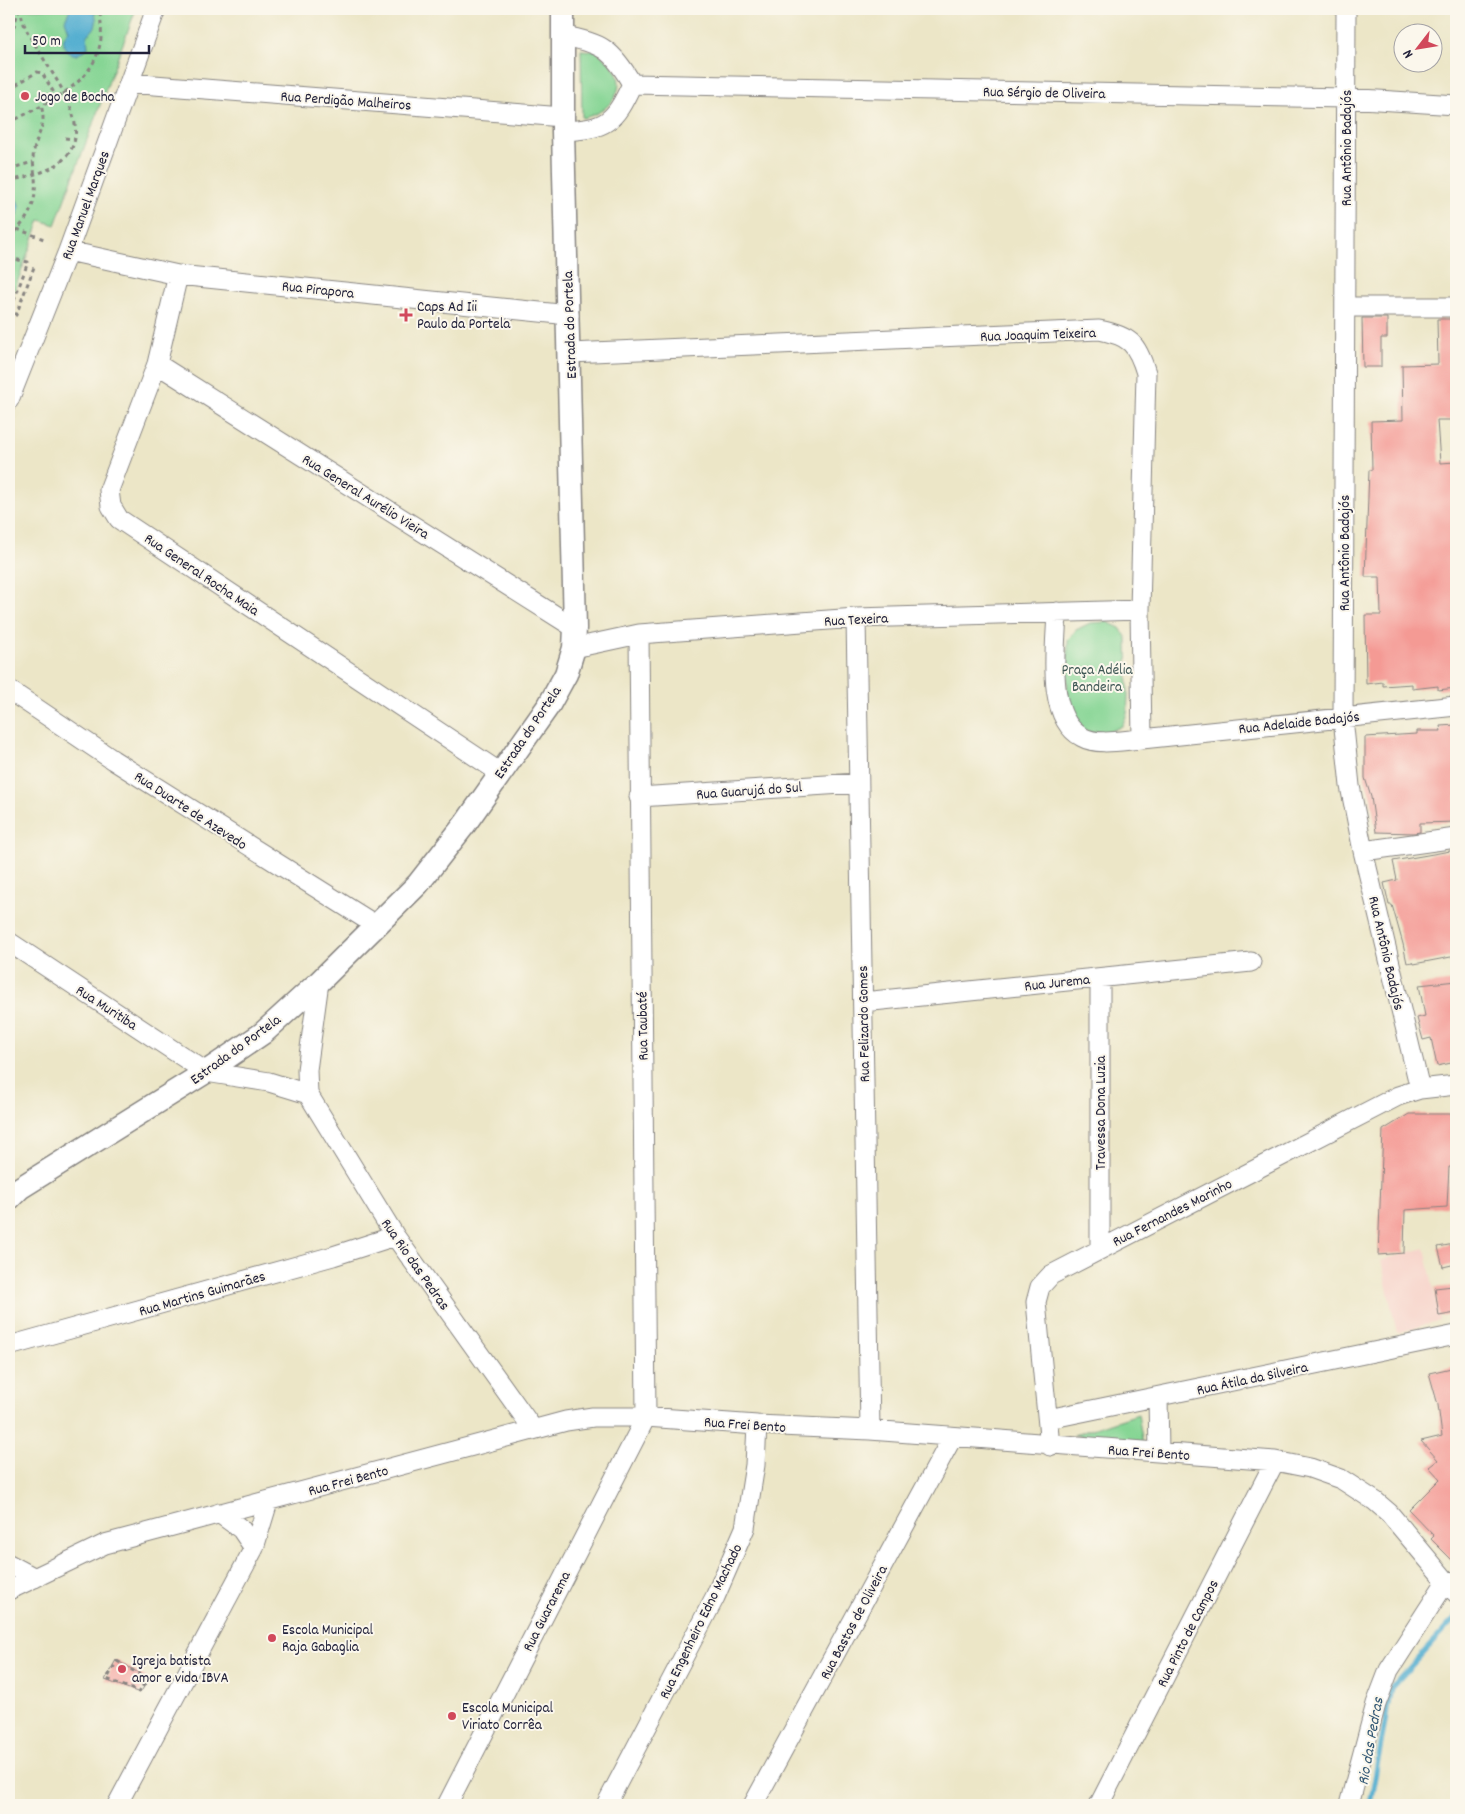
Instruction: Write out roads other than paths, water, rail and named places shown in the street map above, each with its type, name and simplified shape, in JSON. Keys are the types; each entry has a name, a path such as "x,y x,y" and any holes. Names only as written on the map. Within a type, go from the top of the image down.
{"main road":[{"name":"Estrada do Portela","path":"9,1198 20,1188 206,1072 263,1033 318,982 418,884 465,824 499,772 549,704 566,674 574,638 570,353 563,124 563,9"}],"street":[{"name":"Rua Manuel Marques","path":"9,400 68,251 156,9"},
{"name":"Rua Antônio Badajós","path":"1346,9 1343,718 1350,786 1363,851 1420,1089"},
{"path":"562,36 588,40 600,45 622,67 632,84 620,110 597,128 563,124"},
{"name":"Rua Perdigão Malheiros","path":"129,84 563,124"},
{"name":"Rua Sérgio de Oliveira","path":"632,84 1346,98 1456,106"},
{"name":"Rua Pirapora","path":"68,251 178,275 569,315"},
{"name":"Rua General Rocha Maia","path":"178,275 157,364 109,490 111,506 119,519 499,772"},
{"path":"1346,307 1456,307"},
{"name":"Rua Joaquim Teixeira","path":"570,353 1099,330 1130,339 1141,355 1146,373 1140,610 1142,739"},
{"name":"Rua General Aurélio Vieira","path":"157,364 574,638"},
{"name":"Rua Texeira","path":"574,638 856,618 1140,610"},
{"path":"1057,612 1055,678 1058,703 1064,720 1083,738 1106,742 1142,739"},
{"name":"Rua Felizardo Gomes","path":"856,618 870,1430"},
{"name":"Rua Taubaté","path":"639,634 646,1417"},
{"name":"Rua Duarte de Azevedo","path":"9,690 113,760 377,926"},
{"name":"Rua Adelaide Badajós","path":"1142,739 1456,706"},
{"name":"Rua Guarujá do Sul","path":"639,797 858,783"},
{"path":"1363,851 1456,838"},
{"name":"Rua Muritiba","path":"9,942 206,1072"},
{"name":"Rua Jurema","path":"863,1002 1251,962"},
{"name":"Travessa Dona Luzia","path":"1100,978 1100,1248"},
{"name":"Rua Rio das Pedras","path":"318,982 307,1060 308,1094 395,1236 533,1429"},
{"path":"206,1072 269,1082 308,1094"},
{"name":"Rua Fernandes Marinho","path":"1050,1446 1036,1302 1040,1287 1051,1275 1100,1248 1398,1096 1420,1089 1456,1085"},
{"name":"Rua Martins Guimarães","path":"9,1346 324,1259 395,1236"},
{"name":"Rua Átila da Silveira","path":"1048,1419 1456,1335"},
{"path":"1158,1397 1159,1452"},
{"name":"Rua Frei Bento","path":"9,1590 105,1544 219,1513 268,1502 566,1420 646,1417 757,1425 870,1430 1050,1446 1159,1452 1275,1461 1310,1468 1341,1480 1376,1501 1390,1513 1452,1588"},
{"name":"Rua Guararema","path":"447,1805 646,1417"},
{"name":"Rua Engenheiro Edno Machado","path":"606,1805 715,1597 745,1528 755,1465 757,1425"},
{"name":"Rua Bastos de Oliveira","path":"753,1805 952,1438"},
{"name":"Rua Pinto de Campos","path":"1099,1805 1275,1461"},
{"path":"117,1805 254,1548 268,1502"},
{"path":"219,1513 240,1528 254,1548"},
{"path":"9,1564 35,1578"},
{"path":"1349,1805 1376,1704 1389,1670 1452,1588"}],"water":[{"path":"70,9 93,9 96,16 95,26 87,35 88,48 77,55 68,52 63,42 69,31 65,20"},
{"path":"9,197 17,200 20,207 16,217 9,219"}],"waterway":[{"name":"Rio das Pedras","path":"1370,1805 1391,1688 1456,1617"}],"place":[{"name":"Jogo de Bocha","path":"25,96"},
{"name":"Caps Ad Iii Paulo da Portela","path":"406,315"},
{"name":"Escola Municipal Raja Gabaglia","path":"272,1638"},
{"name":"Igreja batista amor e vida IBVA","path":"122,1669"},
{"name":"Escola Municipal Viriato Corrêa","path":"452,1716"}],"park label":[{"name":"Praça Adélia Bandeira","path":"1097,678"}]}
